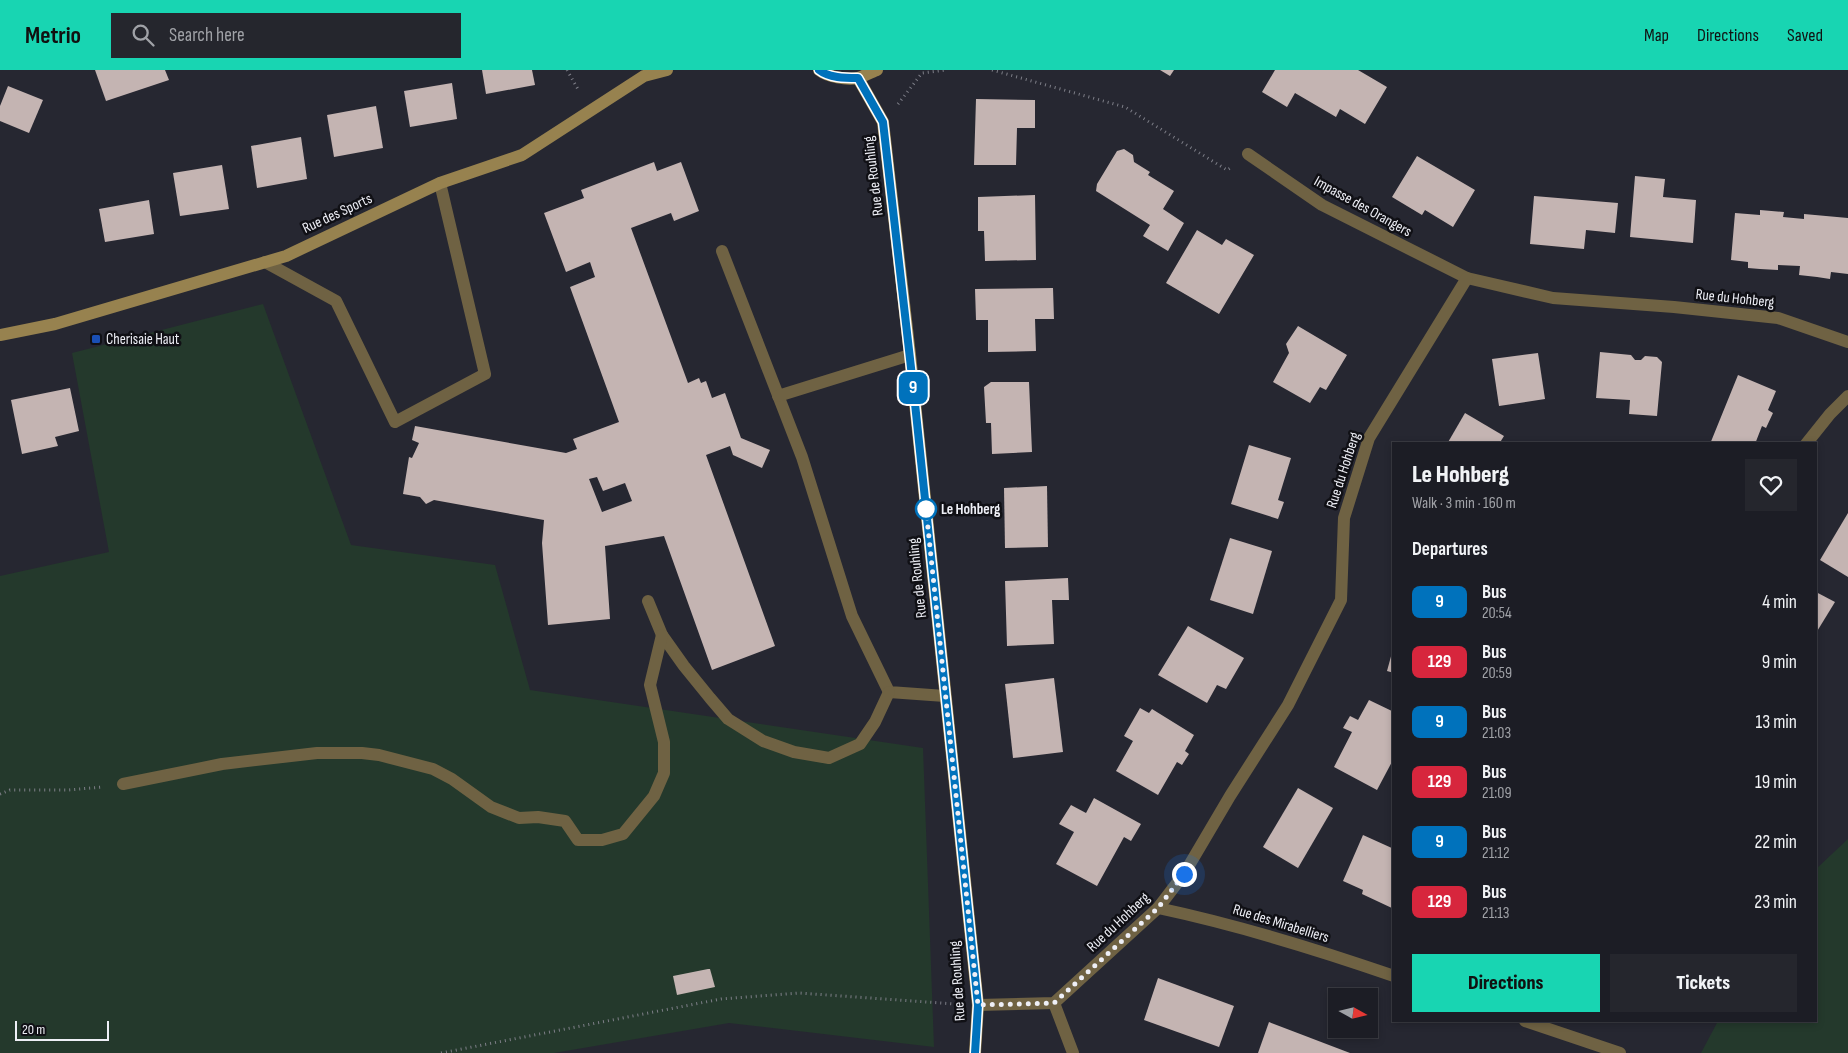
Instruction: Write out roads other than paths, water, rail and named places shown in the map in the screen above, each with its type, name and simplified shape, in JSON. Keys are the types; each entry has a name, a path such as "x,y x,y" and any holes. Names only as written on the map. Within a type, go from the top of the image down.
{"street":[{"name":"Rue des Sports","path":"0,335 55,324 286,256 440,183 522,156 644,76 667,70"},
{"path":"819,70 822,73 842,78 858,78 877,70"},
{"name":"Rue de Rouhling","path":"858,78 883,122 910,355 978,1005 975,1053"},
{"name":"Impasse des Orangers","path":"1248,154 1322,205 1468,278"},
{"path":"265,262 336,301 395,422 484,374 440,183"},
{"path":"722,251 802,457 852,616 889,692"},
{"name":"Rue du Hohberg","path":"1054,1003 1158,908 1184,874 1230,796 1288,705 1341,600 1344,518 1369,438 1468,278 1553,298 1674,307 1778,318 1848,342"},
{"path":"778,396 910,355"},
{"path":"1808,442 1830,414 1848,396"},
{"path":"648,601 662,635 684,666 728,719 763,741 794,752 829,758 860,744 875,722 889,692"},
{"path":"124,784 222,764 316,753 362,753 379,755 433,769 452,779 492,806 519,818 566,821 578,840 602,840 623,834 654,796 664,773 664,742 650,685 662,635"},
{"path":"889,692 945,696"},
{"name":"Rue des Mirabelliers","path":"1158,908 1282,939 1392,975"},
{"path":"978,1005 1054,1003 1073,1053"},
{"path":"1528,1022 1620,1053"}],"place":[{"name":"Cherisaie Haut","path":"96,339"},
{"name":"Le Hohberg","path":"926,509"}]}
